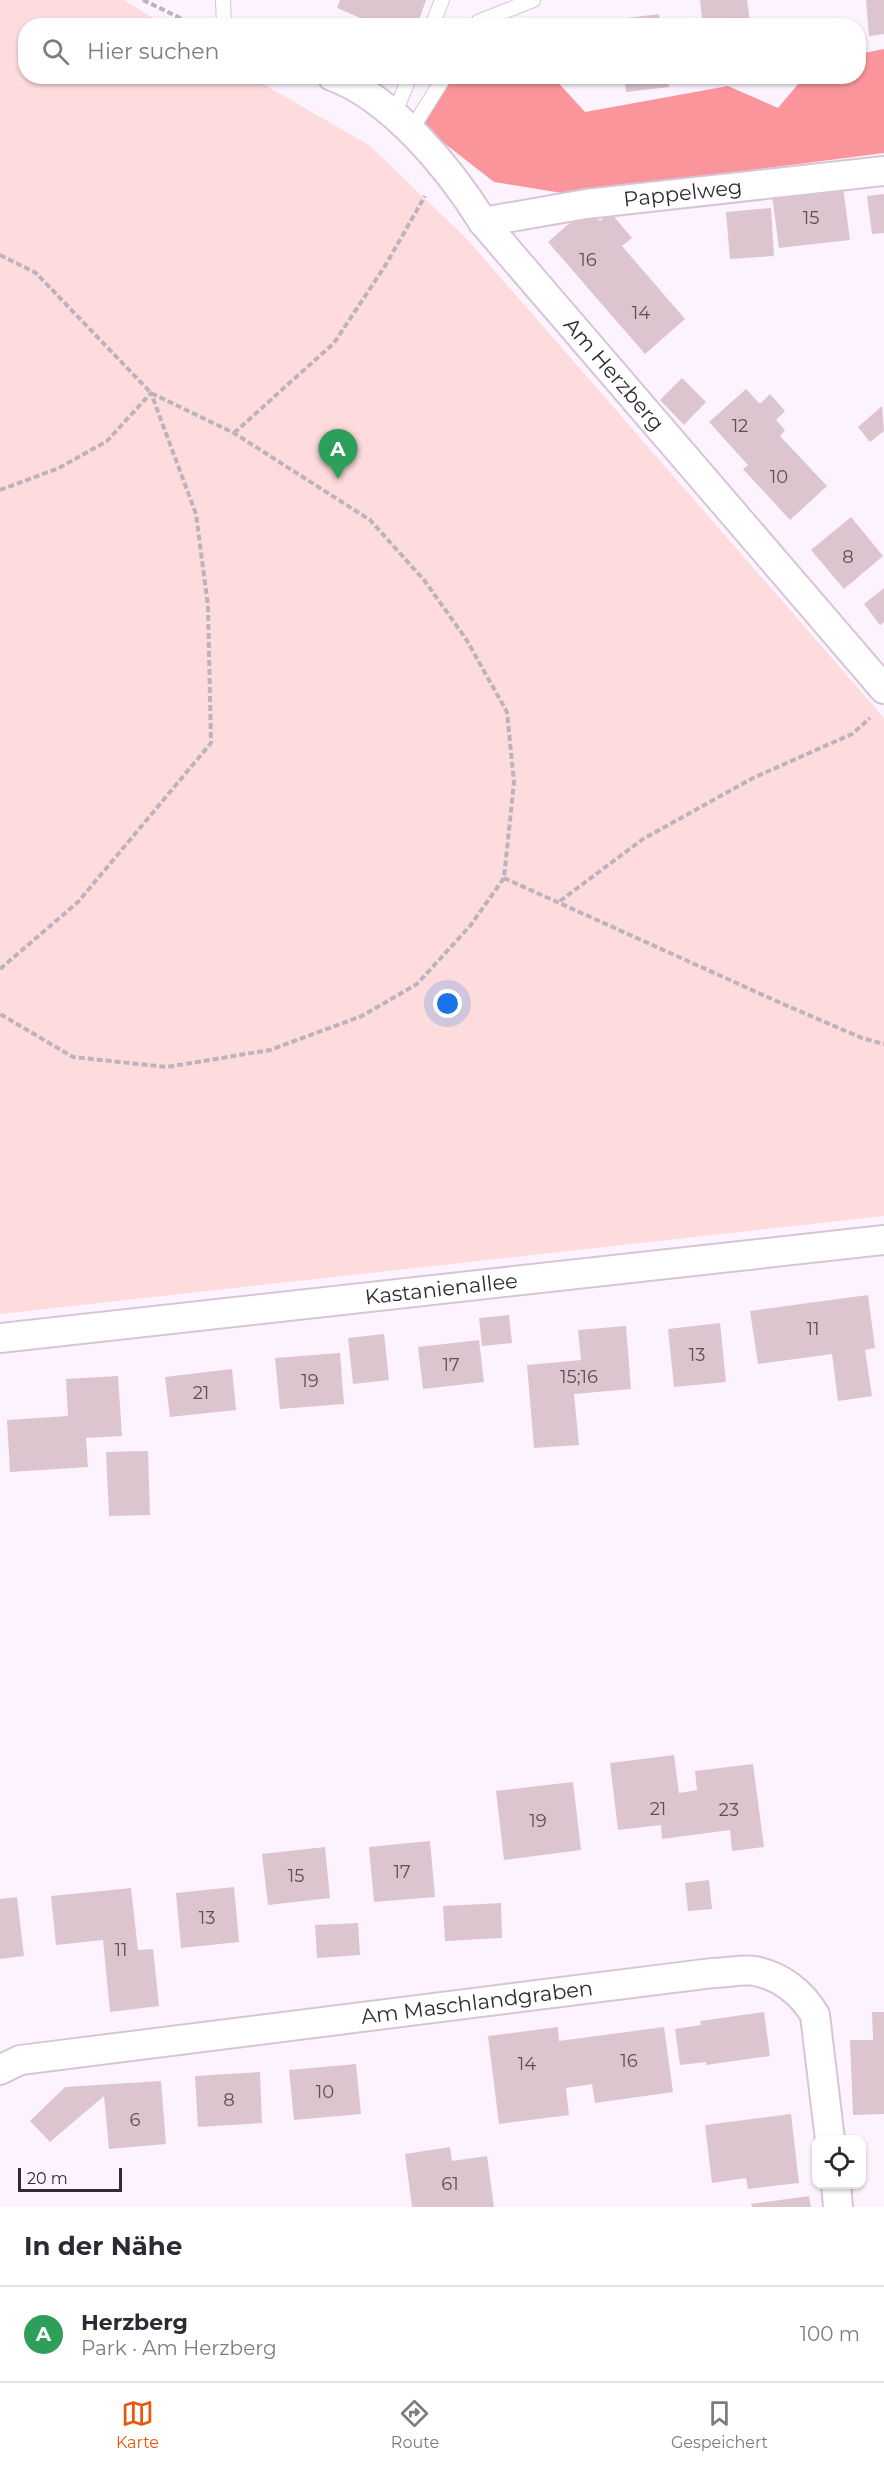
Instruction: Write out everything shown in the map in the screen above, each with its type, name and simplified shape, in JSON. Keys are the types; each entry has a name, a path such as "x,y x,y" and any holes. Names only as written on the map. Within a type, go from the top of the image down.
{"street":[{"name":"Am Herzberg","path":"352,84 402,123 443,167 483,222 880,701"},
{"name":"Pappelweg","path":"483,222 586,204 884,171"},
{"name":"Kastanienallee","path":"0,1338 884,1240"},
{"name":"Am Maschlandgraben","path":"0,2070 20,2060 712,1973 754,1971 779,1980 794,1990 806,2000 815,2015 830,2135"},
{"path":"836,2189 838,2207"}],"lane":[{"path":"223,0 224,18"},
{"path":"435,18 442,0"},
{"path":"488,18 532,0"},
{"path":"402,123 409,84"},
{"path":"402,123 437,84"}],"path":[{"path":"143,0 180,18"},
{"path":"234,433 334,344 385,266 443,167"},
{"path":"0,255 36,273 151,393 234,433 370,520 424,580 466,639 507,712 514,782 504,878 470,926 417,984 362,1016 270,1050 167,1067 73,1057 0,1014"},
{"path":"0,490 60,468 108,441 151,393"},
{"path":"0,969 78,902 211,743 208,606 196,514 151,393"},
{"path":"560,901 643,839 753,778 852,734 880,701"},
{"path":"504,878 560,901 635,939 751,990 862,1038 884,1044"}],"shaded area":[{"path":"0,0 124,0 153,18 18,18 18,84 263,84 369,145 467,239 884,718 884,1216 0,1314"},
{"path":"884,49 884,153 568,194 494,182 412,118 435,84 559,84 585,112 728,86 778,108 798,84 866,84 866,53"}],"building":[{"path":"340,0 426,0 420,18 360,18 337,8"},
{"path":"700,0 747,0 749,18 702,18"},
{"path":"866,0 884,0 884,34 869,36"},
{"path":"659,14 660,18 628,18"},
{"path":"625,84 669,84 669,87 626,92"},
{"path":"843,187 850,240 779,248 772,195"},
{"path":"884,194 884,233 872,234 867,196"},
{"path":"588,207 600,221 610,212 632,238 622,246 685,319 645,354 548,242"},
{"path":"771,208 774,256 730,259 726,212"},
{"path":"682,378 706,402 684,425 660,400"},
{"path":"746,389 760,404 770,394 785,411 776,420 785,430 780,436 827,486 790,520 743,469 748,465 709,422"},
{"path":"882,406 884,431 870,442 858,427"},
{"path":"851,517 883,556 844,589 811,550"},
{"path":"884,588 884,622 880,625 864,604"},
{"path":"868,1295 875,1348 865,1350 872,1396 838,1401 832,1354 758,1364 750,1311"},
{"path":"509,1315 512,1343 482,1346 479,1318"},
{"path":"720,1323 726,1382 674,1387 668,1329"},
{"path":"626,1326 631,1389 574,1394 579,1445 534,1448 527,1365 581,1360 578,1330"},
{"path":"384,1334 389,1380 353,1384 348,1338"},
{"path":"479,1340 484,1382 423,1389 418,1347"},
{"path":"340,1353 344,1404 280,1409 275,1358"},
{"path":"232,1369 236,1410 170,1417 165,1377"},
{"path":"118,1376 122,1436 86,1438 88,1467 10,1472 7,1420 68,1416 66,1379"},
{"path":"148,1451 150,1515 109,1516 106,1452"},
{"path":"674,1755 679,1793 697,1790 695,1771 753,1764 764,1847 732,1851 730,1830 662,1839 661,1825 618,1830 610,1763"},
{"path":"573,1782 581,1850 504,1860 496,1791"},
{"path":"430,1841 435,1897 374,1902 369,1847"},
{"path":"325,1847 330,1898 268,1905 262,1854"},
{"path":"709,1880 712,1909 688,1911 685,1883"},
{"path":"234,1887 239,1942 181,1948 176,1893"},
{"path":"131,1888 138,1950 153,1949 159,2006 110,2012 103,1940 56,1945 51,1896"},
{"path":"17,1897 24,1956 0,1959 0,1899"},
{"path":"501,1903 502,1938 445,1941 443,1906"},
{"path":"358,1923 360,1955 317,1958 315,1925"},
{"path":"764,2012 770,2056 706,2065 706,2062 680,2065 675,2029 701,2025 700,2021"},
{"path":"872,2012 884,2012 884,2114 853,2115 850,2040 873,2040"},
{"path":"558,2027 559,2041 664,2027 673,2092 595,2103 592,2084 566,2088 569,2115 499,2124 488,2036"},
{"path":"356,2064 361,2114 294,2120 289,2070"},
{"path":"260,2072 262,2123 198,2127 195,2076"},
{"path":"161,2081 166,2144 109,2149 104,2096 50,2142 30,2121 65,2087"},
{"path":"791,2114 799,2183 748,2189 746,2178 712,2183 705,2125"},
{"path":"450,2147 452,2161 487,2156 494,2207 412,2207 405,2154"},
{"path":"809,2196 811,2207 752,2207 751,2204"}],"place":[{"name":"Herzberg","path":"338,479"}]}
